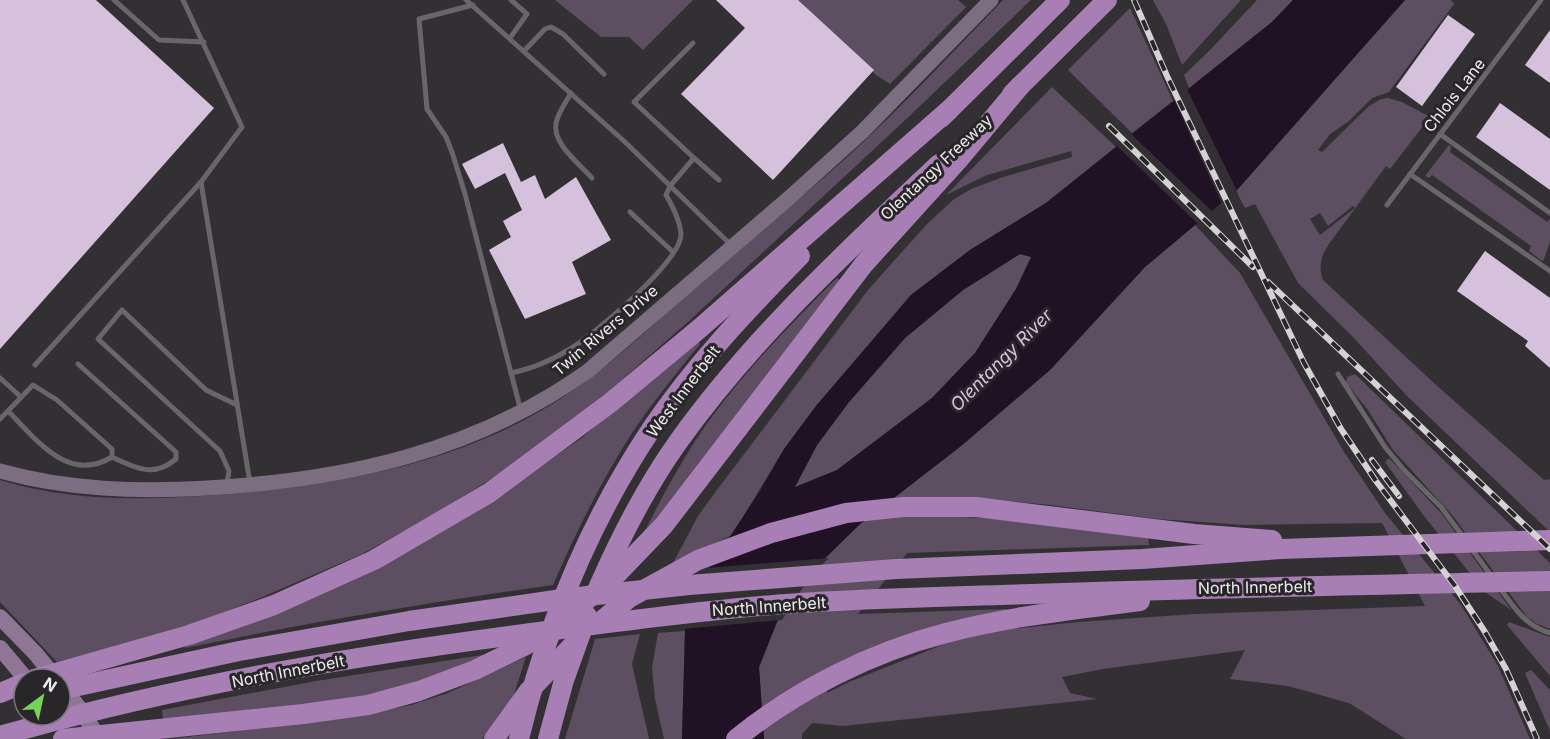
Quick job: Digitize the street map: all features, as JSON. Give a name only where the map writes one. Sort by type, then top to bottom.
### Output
[{"type":"highway","name":"Olentangy Freeway","points":[[950,110],[1060,0]]},
{"type":"highway","name":"Olentangy Freeway","points":[[765,333],[827,270],[1107,0]]},
{"type":"highway","points":[[63,739],[106,737],[368,705],[419,691],[464,674],[526,645],[582,604],[636,556],[670,517],[864,264],[959,159],[1020,86]]},
{"type":"highway","points":[[72,673],[274,605],[374,560],[489,493],[610,403],[950,110]]},
{"type":"highway","name":"West Innerbelt","points":[[519,739],[536,672],[573,573],[607,501],[653,427],[694,372],[743,314],[950,110]]},
{"type":"highway","name":"West Innerbelt","points":[[548,739],[580,632],[632,515],[677,443],[741,360],[765,333]]},
{"type":"highway","points":[[497,734],[528,692],[585,634],[629,598],[698,560],[771,533],[846,513],[903,507],[976,507],[1194,534],[1346,547]]},
{"type":"highway","name":"North Innerbelt","points":[[72,687],[239,651],[472,611],[689,585],[896,569],[1142,559],[1346,547],[1550,540]]},
{"type":"highway","name":"North Innerbelt","points":[[0,736],[206,686],[345,660],[457,642],[683,613],[776,604],[869,599],[1243,587],[1550,581]]},
{"type":"highway","points":[[736,739],[779,708],[831,678],[880,655],[946,633],[1014,618],[1243,587]]},
{"type":"main road","name":"Twin Rivers Drive","points":[[0,471],[68,486],[117,490],[152,491],[250,485],[343,473],[388,462],[462,439],[522,412],[588,371],[789,198],[862,132],[991,0]]},
{"type":"main road","points":[[0,617],[6,627],[50,667]]},
{"type":"main road","points":[[0,648],[16,667]]},
{"type":"main road","points":[[72,695],[83,713],[106,737]]},
{"type":"lane","points":[[114,0],[159,40],[204,42]]},
{"type":"lane","points":[[35,365],[201,182],[242,127],[183,0]]},
{"type":"lane","points":[[466,0],[571,93],[732,245]]},
{"type":"lane","points":[[510,38],[527,14],[511,0]]},
{"type":"lane","name":"Chlois Lane","points":[[1387,205],[1541,0]]},
{"type":"lane","points":[[473,5],[419,19],[427,109],[446,137],[452,152],[522,412]]},
{"type":"lane","points":[[524,51],[545,29],[551,27],[563,34],[604,74]]},
{"type":"lane","points":[[693,43],[634,102],[719,180]]},
{"type":"lane","points":[[571,93],[556,124],[556,136],[592,178]]},
{"type":"lane","points":[[1440,134],[1550,213]]},
{"type":"lane","points":[[511,373],[537,367],[573,348],[646,286],[673,252],[681,235],[675,211],[666,195],[670,186],[693,158]]},
{"type":"lane","points":[[1410,174],[1550,271]]},
{"type":"lane","points":[[201,182],[250,485]]},
{"type":"lane","points":[[630,212],[673,252]]},
{"type":"lane","points":[[1550,266],[1550,271]]},
{"type":"lane","points":[[227,487],[228,471],[220,451],[98,339],[122,310],[206,390],[237,405]]},
{"type":"lane","points":[[8,411],[46,449],[68,463],[82,466],[94,465],[112,457],[133,467],[151,470],[166,467],[176,459],[176,452],[78,364]]},
{"type":"lane","points":[[1338,374],[1385,447],[1404,470],[1441,507],[1520,615],[1539,630],[1550,633]]},
{"type":"lane","points":[[0,378],[21,398]]},
{"type":"lane","points":[[0,419],[33,385],[57,400],[112,449],[112,457]]},
{"type":"shaded area","points":[[555,0],[693,0],[643,50],[629,37],[601,37]]},
{"type":"shaded area","points":[[798,0],[958,0],[966,7],[890,84],[876,75]]},
{"type":"shaded area","points":[[1003,0],[1031,0],[689,321],[587,410],[511,466],[440,511],[362,554],[179,630],[57,662],[0,602],[0,480],[57,493],[114,498],[200,496],[296,487],[330,482],[429,459],[493,435],[546,408],[611,362],[692,289],[845,159]]},
{"type":"shaded area","points":[[1153,0],[1241,0],[1182,65],[1166,24]]},
{"type":"shaded area","points":[[1257,0],[1293,0],[1272,22],[1189,88],[1184,75]]},
{"type":"shaded area","points":[[1405,0],[1451,0],[1454,4],[1389,92],[1372,98],[1349,121],[1330,134],[1318,150],[1322,152],[1369,106],[1381,99],[1388,98],[1402,102],[1430,117],[1390,169],[1386,166],[1329,244],[1321,261],[1321,275],[1323,280],[1435,384],[1544,480],[1550,479],[1550,532],[1406,395],[1352,336],[1298,283],[1255,204],[1245,208],[1236,191]],"holes":[[[1353,206],[1355,208],[1320,235],[1310,219],[1320,213],[1328,226]]]},
{"type":"shaded area","points":[[1130,8],[1173,101],[1132,133],[1068,70]]},
{"type":"shaded area","points":[[1052,87],[1116,147],[1046,203],[970,250],[911,295],[816,406],[784,449],[732,535],[673,563],[698,516],[714,494],[868,290],[926,225],[953,200],[971,189],[1072,157],[1071,151],[987,175],[946,195]]},
{"type":"shaded area","points":[[1449,145],[1450,152],[1547,222],[1550,219],[1550,241],[1542,261],[1529,251],[1531,246],[1432,175],[1429,178],[1425,176]]},
{"type":"shaded area","points":[[1195,225],[1240,273],[1344,452],[1385,513],[1461,605],[1498,666],[1530,739],[1406,739],[1349,703],[1288,686],[1230,679],[1245,650],[1103,669],[1062,677],[1070,693],[1097,699],[843,726],[812,723],[802,734],[802,739],[764,739],[759,667],[777,622],[806,576],[859,525],[961,446],[1050,370],[1145,267]],"holes":[[[964,497],[1158,519],[1244,525],[1382,523],[1425,606],[1195,614],[1002,630],[952,641],[827,693],[827,671],[1007,613],[1006,609],[858,614],[907,553],[1149,545],[1148,537],[997,519],[947,516]]]},
{"type":"shaded area","points":[[1020,254],[1032,257],[1016,289],[975,353],[932,398],[837,470],[794,488],[817,445],[849,402],[905,338],[963,290]]},
{"type":"shaded area","points":[[837,278],[841,281],[640,541],[674,476],[714,414],[757,361]]},
{"type":"shaded area","points":[[696,340],[700,344],[644,416],[612,465],[553,585],[461,598],[185,648],[184,644],[507,490],[583,437]]},
{"type":"shaded area","points":[[1355,374],[1550,563],[1550,629],[1527,617],[1453,516],[1393,450],[1368,410],[1346,383],[1347,377]]},
{"type":"shaded area","points":[[1389,458],[1442,514],[1511,610],[1485,592],[1424,516],[1385,462]]},
{"type":"shaded area","points":[[1509,622],[1550,637],[1550,676],[1507,625]]},
{"type":"shaded area","points":[[685,631],[682,739],[664,739],[655,699],[652,668],[658,633]]},
{"type":"shaded area","points":[[640,634],[632,664],[649,739],[565,739],[595,639]]},
{"type":"shaded area","points":[[495,653],[386,693],[267,710],[163,719],[162,710],[316,681]]},
{"type":"shaded area","points":[[526,657],[514,694],[482,739],[171,739],[349,717],[411,705],[448,693]]},
{"type":"shaded area","points":[[1531,670],[1550,690],[1550,731],[1525,673]]},
{"type":"water","name":"Olentangy River","points":[[1293,0],[1405,0],[1238,189],[1145,267],[1050,370],[961,446],[859,525],[806,577],[777,622],[759,667],[764,739],[682,739],[685,631],[698,585],[760,491],[784,449],[816,406],[911,295],[970,250],[1046,203],[1272,22]],"holes":[[[1020,254],[1031,257],[1016,289],[975,353],[932,398],[837,470],[795,487],[817,445],[849,402],[905,338],[963,290]]]},
{"type":"pier","points":[[1186,87],[1238,193],[1223,206],[1173,97]]},
{"type":"pier","points":[[1129,132],[1214,213],[1199,225],[1115,144]]},
{"type":"pier","points":[[829,558],[809,578],[782,620],[682,629],[696,583],[706,568]]},
{"type":"building","points":[[0,0],[96,0],[214,108],[0,349]]},
{"type":"building","points":[[716,0],[798,0],[874,70],[773,180],[681,94],[745,28]]},
{"type":"building","points":[[1448,15],[1475,34],[1422,106],[1396,87]]},
{"type":"building","points":[[1550,30],[1550,83],[1525,65]]},
{"type":"building","points":[[1500,103],[1550,139],[1550,190],[1476,137]]},
{"type":"building","points":[[503,143],[521,182],[535,175],[545,199],[576,177],[611,240],[572,262],[586,294],[525,319],[489,250],[511,237],[503,221],[522,210],[505,173],[475,189],[462,164]]},
{"type":"building","points":[[1485,251],[1550,298],[1550,368],[1525,346],[1528,341],[1457,291]]},
{"type":"railway","points":[[1134,0],[1167,76],[1304,363],[1341,429],[1376,481],[1455,586],[1485,632],[1506,669],[1537,739]]},
{"type":"railway","points":[[1109,126],[1253,267]]},
{"type":"railway","points":[[1268,282],[1550,549]]},
{"type":"railway","points":[[1372,460],[1399,496]]}]
